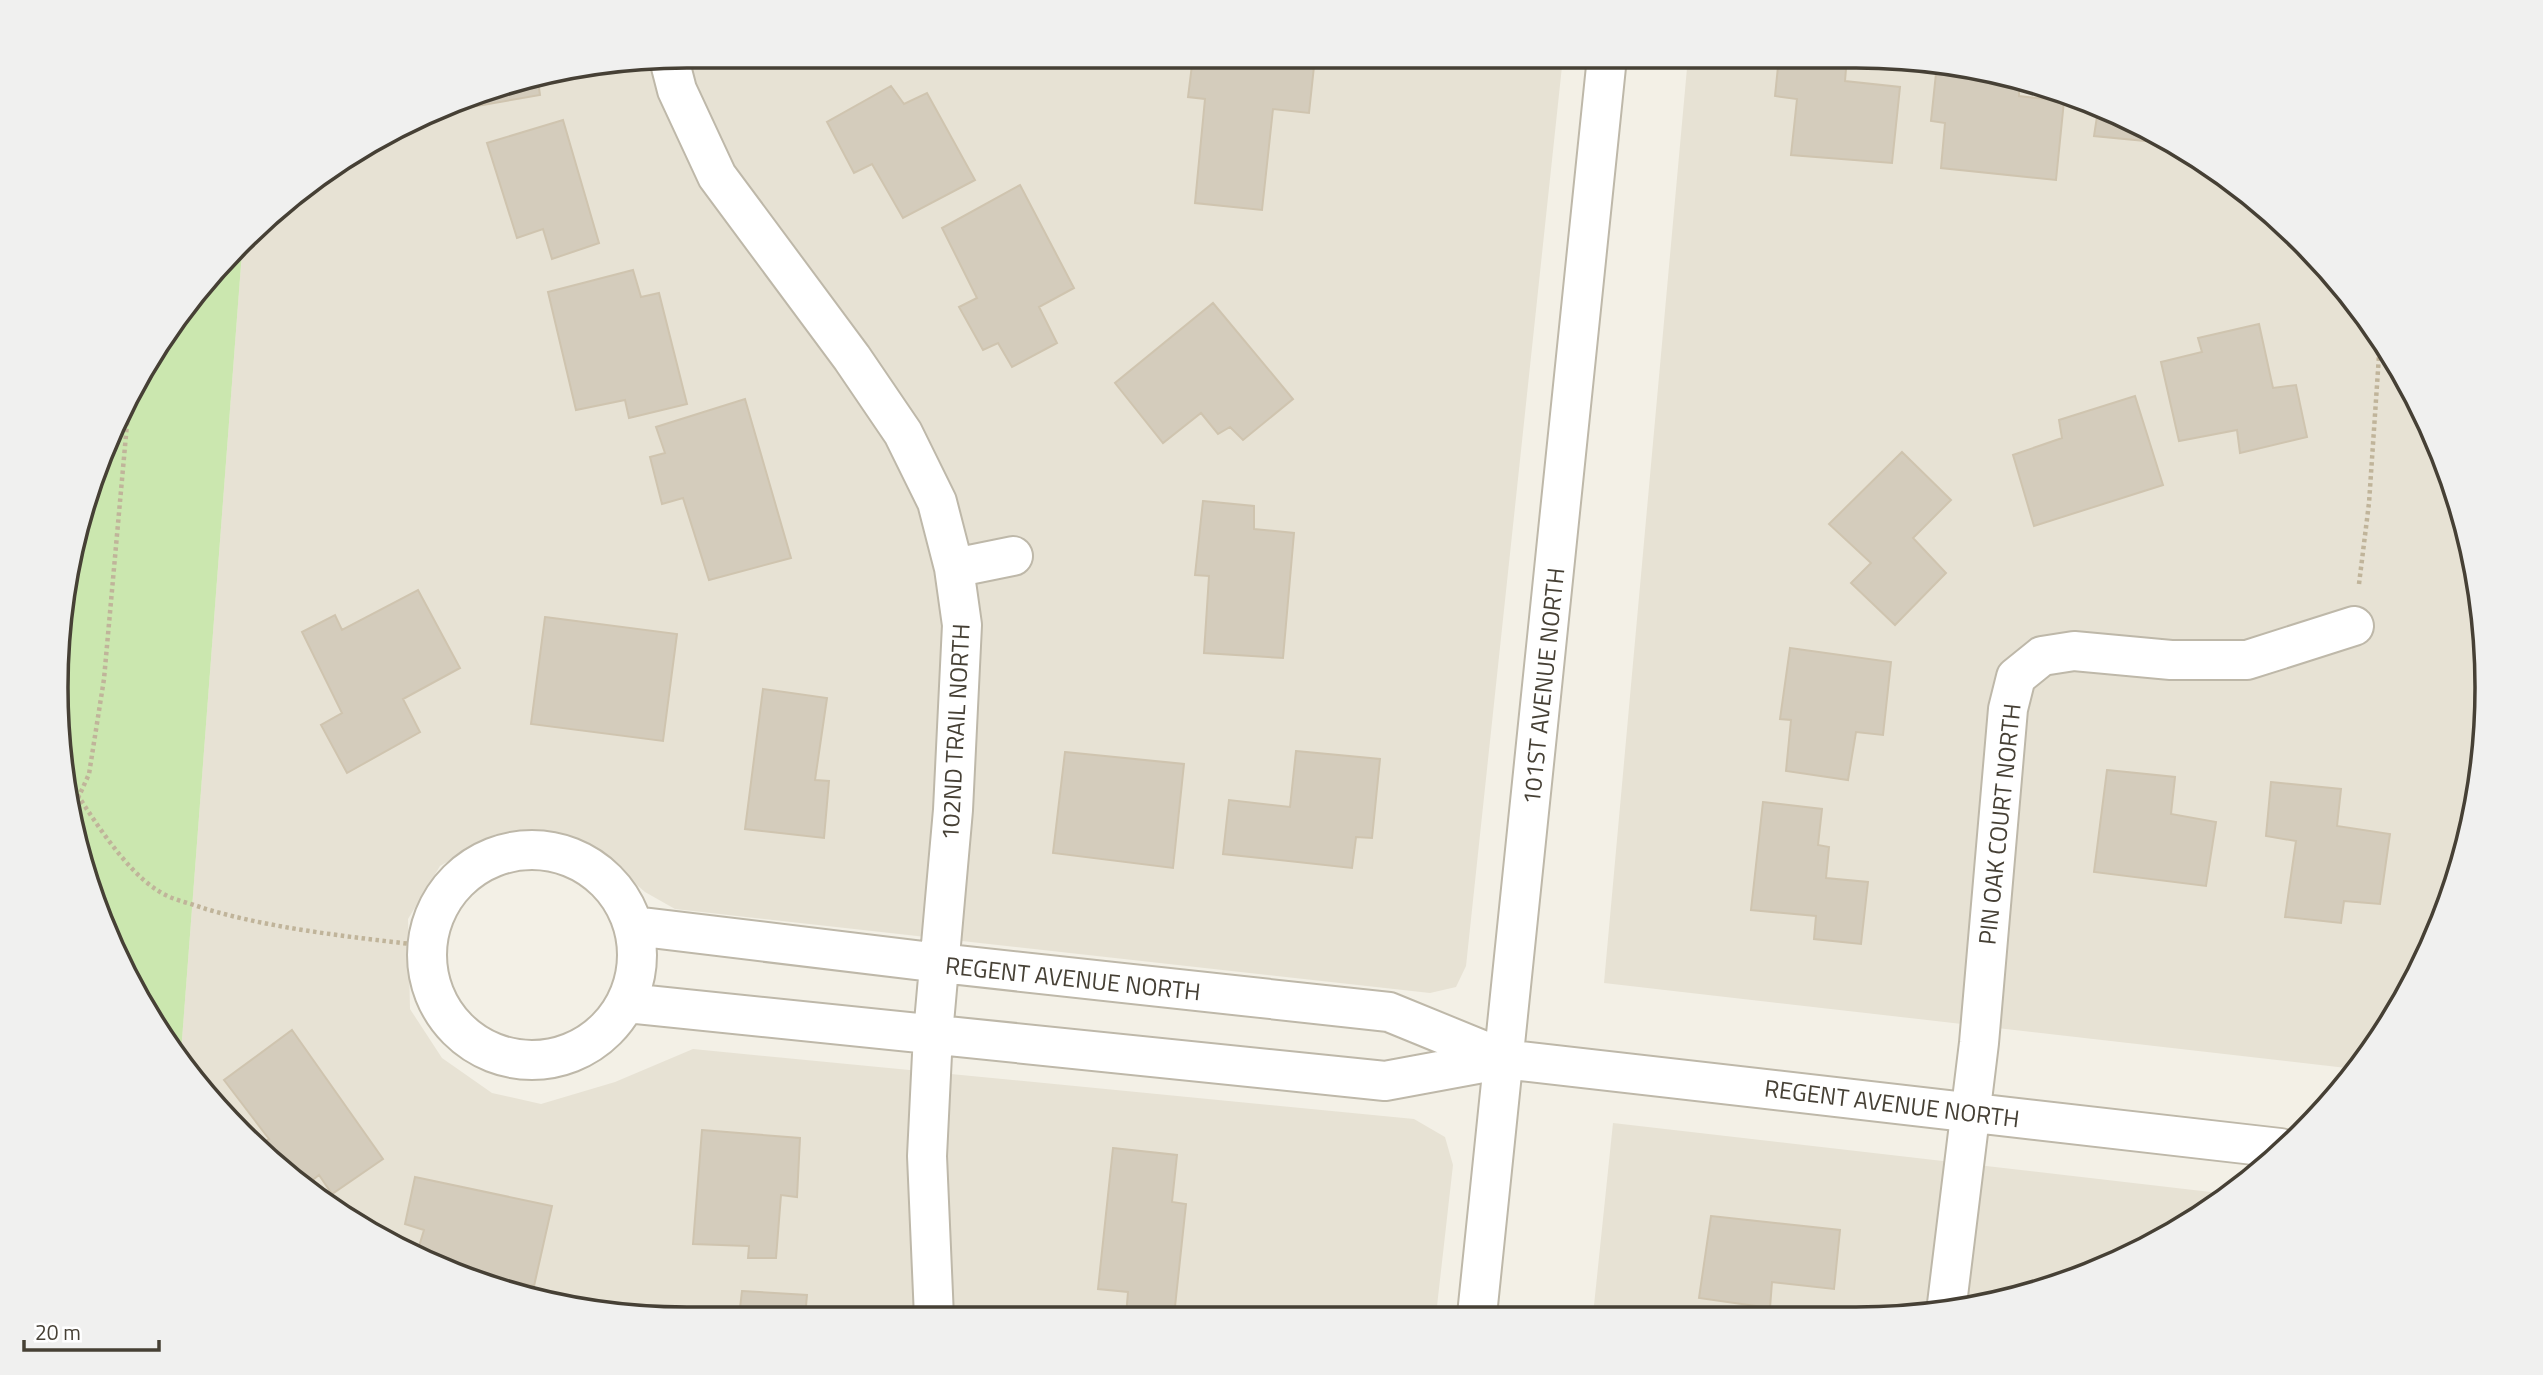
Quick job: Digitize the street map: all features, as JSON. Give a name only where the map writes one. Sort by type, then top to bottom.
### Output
[{"type":"street","name":"101ST AVENUE NORTH","points":[[1478,1307],[1606,68]]},
{"type":"street","name":"102ND TRAIL NORTH","points":[[672,69],[677,90],[717,176],[852,358],[903,433],[937,502],[954,568],[962,625],[953,810],[933,1034],[927,1156],[934,1307]]},
{"type":"street","points":[[954,568],[1013,555]]},
{"type":"street","name":"PIN OAK COURT NORTH","points":[[1947,1299],[1979,1043],[2008,709],[2016,677],[2042,656],[2074,651],[2171,660],[2246,660],[2354,626]]},
{"type":"street","points":[[543,848],[583,861],[615,888],[634,926],[637,965],[626,1003],[601,1036],[564,1057],[523,1061],[483,1050],[450,1023],[430,987],[427,946],[437,905],[464,872],[501,852],[543,848]]},
{"type":"street","name":"REGENT AVENUE NORTH","points":[[634,926],[1389,1013],[1504,1059],[2270,1147]]},
{"type":"street","name":"REGENT AVENUE NORTH","points":[[626,1003],[1385,1081],[1504,1059]]},
{"type":"path","points":[[2354,626],[2369,503],[2379,357]]},
{"type":"path","points":[[127,425],[104,678],[89,774],[79,798],[114,847],[154,888],[168,897],[259,922],[312,932],[427,946]]},
{"type":"shaded area","points":[[1562,68],[1466,966],[1456,987],[1430,993],[675,909],[645,892],[608,860],[543,836],[496,834],[440,866],[408,919],[410,1009],[442,1058],[492,1093],[541,1104],[615,1082],[693,1049],[1414,1119],[1445,1137],[1453,1165],[1437,1307],[688,1307],[567,1295],[527,1286],[451,1260],[378,1224],[343,1202],[279,1153],[250,1125],[222,1096],[182,1044],[241,259],[279,222],[343,173],[414,132],[488,101],[567,80],[647,70]]},
{"type":"shaded area","points":[[1687,68],[1896,70],[1976,80],[2016,89],[2092,115],[2165,151],[2200,173],[2264,222],[2321,279],[2347,311],[2392,378],[2411,414],[2428,451],[2454,527],[2463,567],[2473,647],[2473,728],[2463,808],[2454,848],[2428,924],[2411,961],[2392,997],[2344,1068],[1604,983]]},
{"type":"shaded area","points":[[1613,1123],[2213,1192],[2165,1224],[2092,1260],[2016,1286],[1976,1295],[1856,1307],[1594,1307]]},
{"type":"green space","points":[[241,259],[182,1044],[151,997],[132,961],[115,924],[89,848],[80,808],[70,728],[70,647],[80,567],[89,527],[115,451],[151,378],[173,343],[222,279]]},
{"type":"building","points":[[1192,68],[1314,68],[1309,113],[1273,109],[1262,210],[1195,203],[1205,99],[1188,97]]},
{"type":"building","points":[[1778,68],[1846,68],[1845,81],[1900,87],[1892,163],[1791,155],[1797,99],[1775,96]]},
{"type":"building","points":[[1936,74],[2016,89],[2019,90],[2019,96],[2050,99],[2064,104],[2056,180],[1941,168],[1945,123],[1931,121]]},
{"type":"building","points":[[539,86],[540,95],[473,107]]},
{"type":"building","points":[[891,86],[904,104],[927,93],[975,180],[903,218],[872,164],[854,173],[827,122]]},
{"type":"building","points":[[2097,117],[2146,141],[2094,136]]},
{"type":"building","points":[[563,120],[599,243],[552,259],[543,229],[517,238],[487,143]]},
{"type":"building","points":[[1020,185],[1074,288],[1039,307],[1057,343],[1012,367],[998,343],[983,350],[959,307],[977,298],[942,228]]},
{"type":"building","points":[[633,270],[641,297],[659,293],[687,404],[629,418],[625,400],[576,410],[548,292]]},
{"type":"building","points":[[1213,303],[1293,399],[1243,440],[1230,427],[1218,434],[1201,413],[1163,443],[1115,383]]},
{"type":"building","points":[[2259,324],[2273,388],[2296,385],[2307,437],[2240,453],[2237,430],[2179,441],[2161,362],[2202,352],[2198,338]]},
{"type":"building","points":[[2135,396],[2163,485],[2034,526],[2013,455],[2062,438],[2059,420]]},
{"type":"building","points":[[745,399],[791,558],[709,580],[683,498],[662,504],[650,457],[665,453],[656,427]]},
{"type":"building","points":[[1902,452],[1951,500],[1913,538],[1946,573],[1895,625],[1851,583],[1871,563],[1829,524]]},
{"type":"building","points":[[1203,501],[1254,506],[1254,529],[1294,533],[1283,658],[1204,653],[1209,576],[1195,575]]},
{"type":"building","points":[[418,590],[460,668],[403,699],[420,732],[347,773],[321,725],[342,713],[302,632],[335,615],[342,630]]},
{"type":"building","points":[[545,617],[677,634],[663,741],[531,724]]},
{"type":"building","points":[[1790,648],[1891,662],[1883,735],[1856,732],[1848,780],[1786,771],[1791,720],[1780,719]]},
{"type":"building","points":[[763,689],[827,698],[815,780],[829,781],[824,838],[745,829]]},
{"type":"building","points":[[1296,751],[1380,759],[1372,838],[1356,837],[1352,868],[1223,854],[1229,800],[1290,807]]},
{"type":"building","points":[[1065,752],[1184,764],[1173,868],[1053,853]]},
{"type":"building","points":[[2107,770],[2175,777],[2171,814],[2216,822],[2206,886],[2094,872]]},
{"type":"building","points":[[2271,782],[2341,789],[2337,826],[2390,834],[2380,904],[2344,901],[2341,923],[2285,917],[2296,841],[2266,836]]},
{"type":"building","points":[[1763,802],[1822,809],[1818,845],[1829,847],[1826,878],[1868,882],[1861,944],[1814,939],[1816,916],[1751,910]]},
{"type":"building","points":[[292,1030],[383,1159],[332,1194],[319,1175],[313,1180],[266,1141],[269,1139],[224,1080]]},
{"type":"building","points":[[702,1130],[800,1138],[797,1197],[781,1195],[776,1258],[748,1258],[749,1246],[693,1244]]},
{"type":"building","points":[[1113,1148],[1177,1155],[1172,1202],[1186,1204],[1175,1307],[1127,1307],[1128,1292],[1098,1289]]},
{"type":"building","points":[[415,1177],[552,1206],[534,1286],[488,1274],[419,1245],[424,1230],[405,1224]]},
{"type":"building","points":[[1711,1216],[1840,1230],[1834,1289],[1772,1282],[1770,1307],[1699,1298]]},
{"type":"building","points":[[742,1291],[807,1295],[806,1307],[740,1307]]}]
